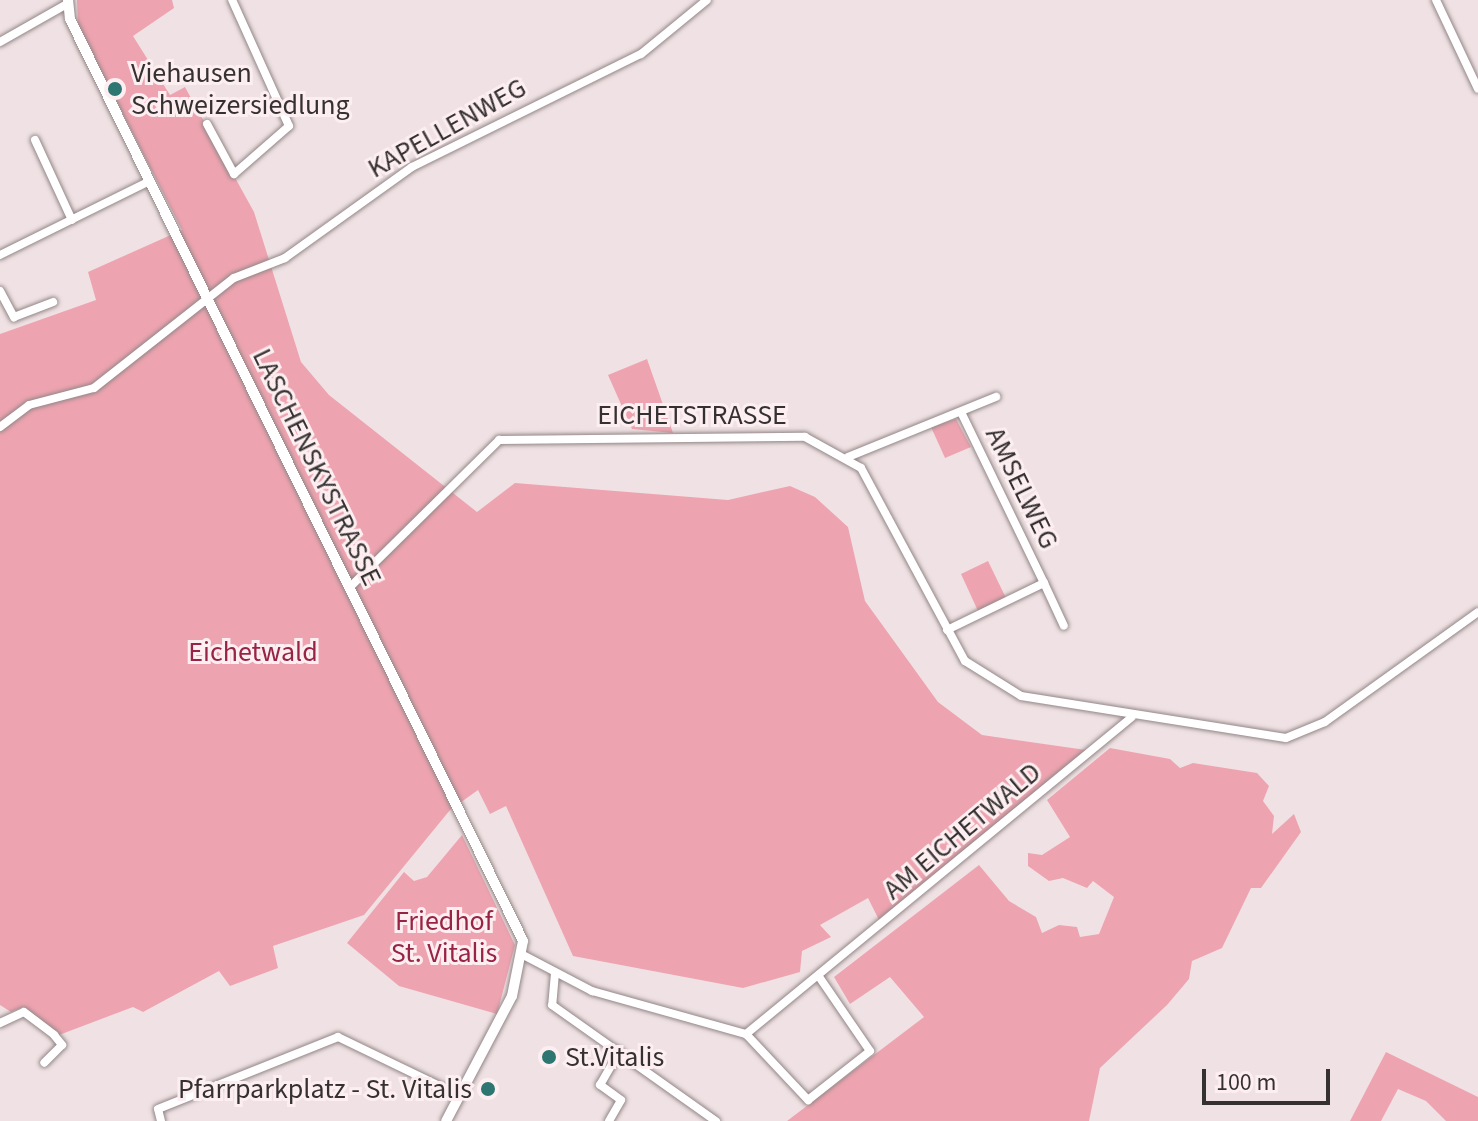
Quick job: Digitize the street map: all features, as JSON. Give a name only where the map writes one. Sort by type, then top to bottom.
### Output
[{"type":"street","points":[[207,124],[234,174],[289,126],[232,0]]},
{"type":"street","name":"KAPELLENWEG","points":[[0,427],[29,405],[94,388],[208,296],[285,258],[412,167],[641,54],[707,0]]},
{"type":"street","points":[[1436,0],[1478,89]]},
{"type":"street","points":[[0,42],[67,2]]},
{"type":"street","name":"LASCHENSKYSTRASSE","points":[[67,2],[150,181],[525,956]]},
{"type":"street","points":[[35,140],[72,220]]},
{"type":"street","points":[[0,255],[150,181]]},
{"type":"street","points":[[0,291],[14,317],[53,302]]},
{"type":"street","name":"AMSELWEG","points":[[848,457],[996,397]]},
{"type":"street","name":"AMSELWEG","points":[[961,412],[1064,626]]},
{"type":"street","name":"EICHETSTRASSE","points":[[349,588],[499,440],[805,437],[848,457],[875,487],[947,630],[988,681],[1021,696],[1246,737],[1278,739],[1312,729],[1478,612]]},
{"type":"street","name":"AMSELWEG","points":[[947,630],[1044,583]]},
{"type":"street","name":"AM EICHETWALD","points":[[746,1034],[820,978],[1132,717]]},
{"type":"street","points":[[446,1121],[507,1010],[525,956],[592,991],[746,1034],[808,1100],[870,1051],[820,978]]},
{"type":"street","points":[[555,973],[550,1004],[716,1121]]},
{"type":"street","points":[[0,1023],[24,1012],[54,1035],[62,1045],[44,1063]]},
{"type":"street","points":[[161,1121],[158,1109],[338,1037],[356,1039],[460,1096]]},
{"type":"street","points":[[609,1121],[621,1100],[600,1085],[620,1051]]},
{"type":"green space","name":"Eichetwald","points":[[77,0],[172,0],[174,8],[133,36],[170,95],[185,87],[254,212],[301,362],[329,395],[477,512],[515,483],[728,500],[790,486],[815,497],[848,527],[865,601],[938,702],[982,735],[1086,750],[880,922],[868,898],[820,925],[831,937],[802,951],[800,972],[743,988],[573,956],[506,806],[490,814],[478,790],[450,810],[364,915],[273,946],[278,968],[230,986],[219,971],[143,1012],[133,1007],[59,1035],[23,1007],[11,1012],[0,1005],[0,334],[96,300],[88,272],[182,230],[78,26]]},
{"type":"green space","points":[[647,359],[673,433],[632,429],[608,375]]},
{"type":"green space","points":[[956,419],[971,447],[945,458],[931,427]]},
{"type":"green space","points":[[988,561],[1006,598],[978,611],[961,574]]},
{"type":"green space","points":[[1110,748],[1170,759],[1180,768],[1193,763],[1257,773],[1269,786],[1263,801],[1274,816],[1272,834],[1294,814],[1301,832],[1261,888],[1251,888],[1222,948],[1192,961],[1189,979],[1167,1005],[1100,1068],[1089,1121],[787,1121],[924,1017],[890,977],[850,1004],[834,977],[979,865],[1009,901],[1036,917],[1042,933],[1059,925],[1077,927],[1080,937],[1099,934],[1114,897],[1093,881],[1087,888],[1063,878],[1049,881],[1028,866],[1028,853],[1042,855],[1070,837],[1047,800]]},
{"type":"green space","name":"Friedhof St. Vitalis","points":[[462,835],[515,945],[497,1014],[399,986],[347,943],[404,872],[414,881],[427,877]]},
{"type":"green space","points":[[1386,1052],[1478,1097],[1478,1121],[1446,1121],[1426,1101],[1398,1089],[1381,1121],[1350,1121]]},
{"type":"place","name":"Viehausen Schweizersiedlung","points":[[115,89]]},
{"type":"place","name":"St.Vitalis","points":[[549,1057]]},
{"type":"place","name":"Pfarrparkplatz - St. Vitalis","points":[[488,1089]]}]
